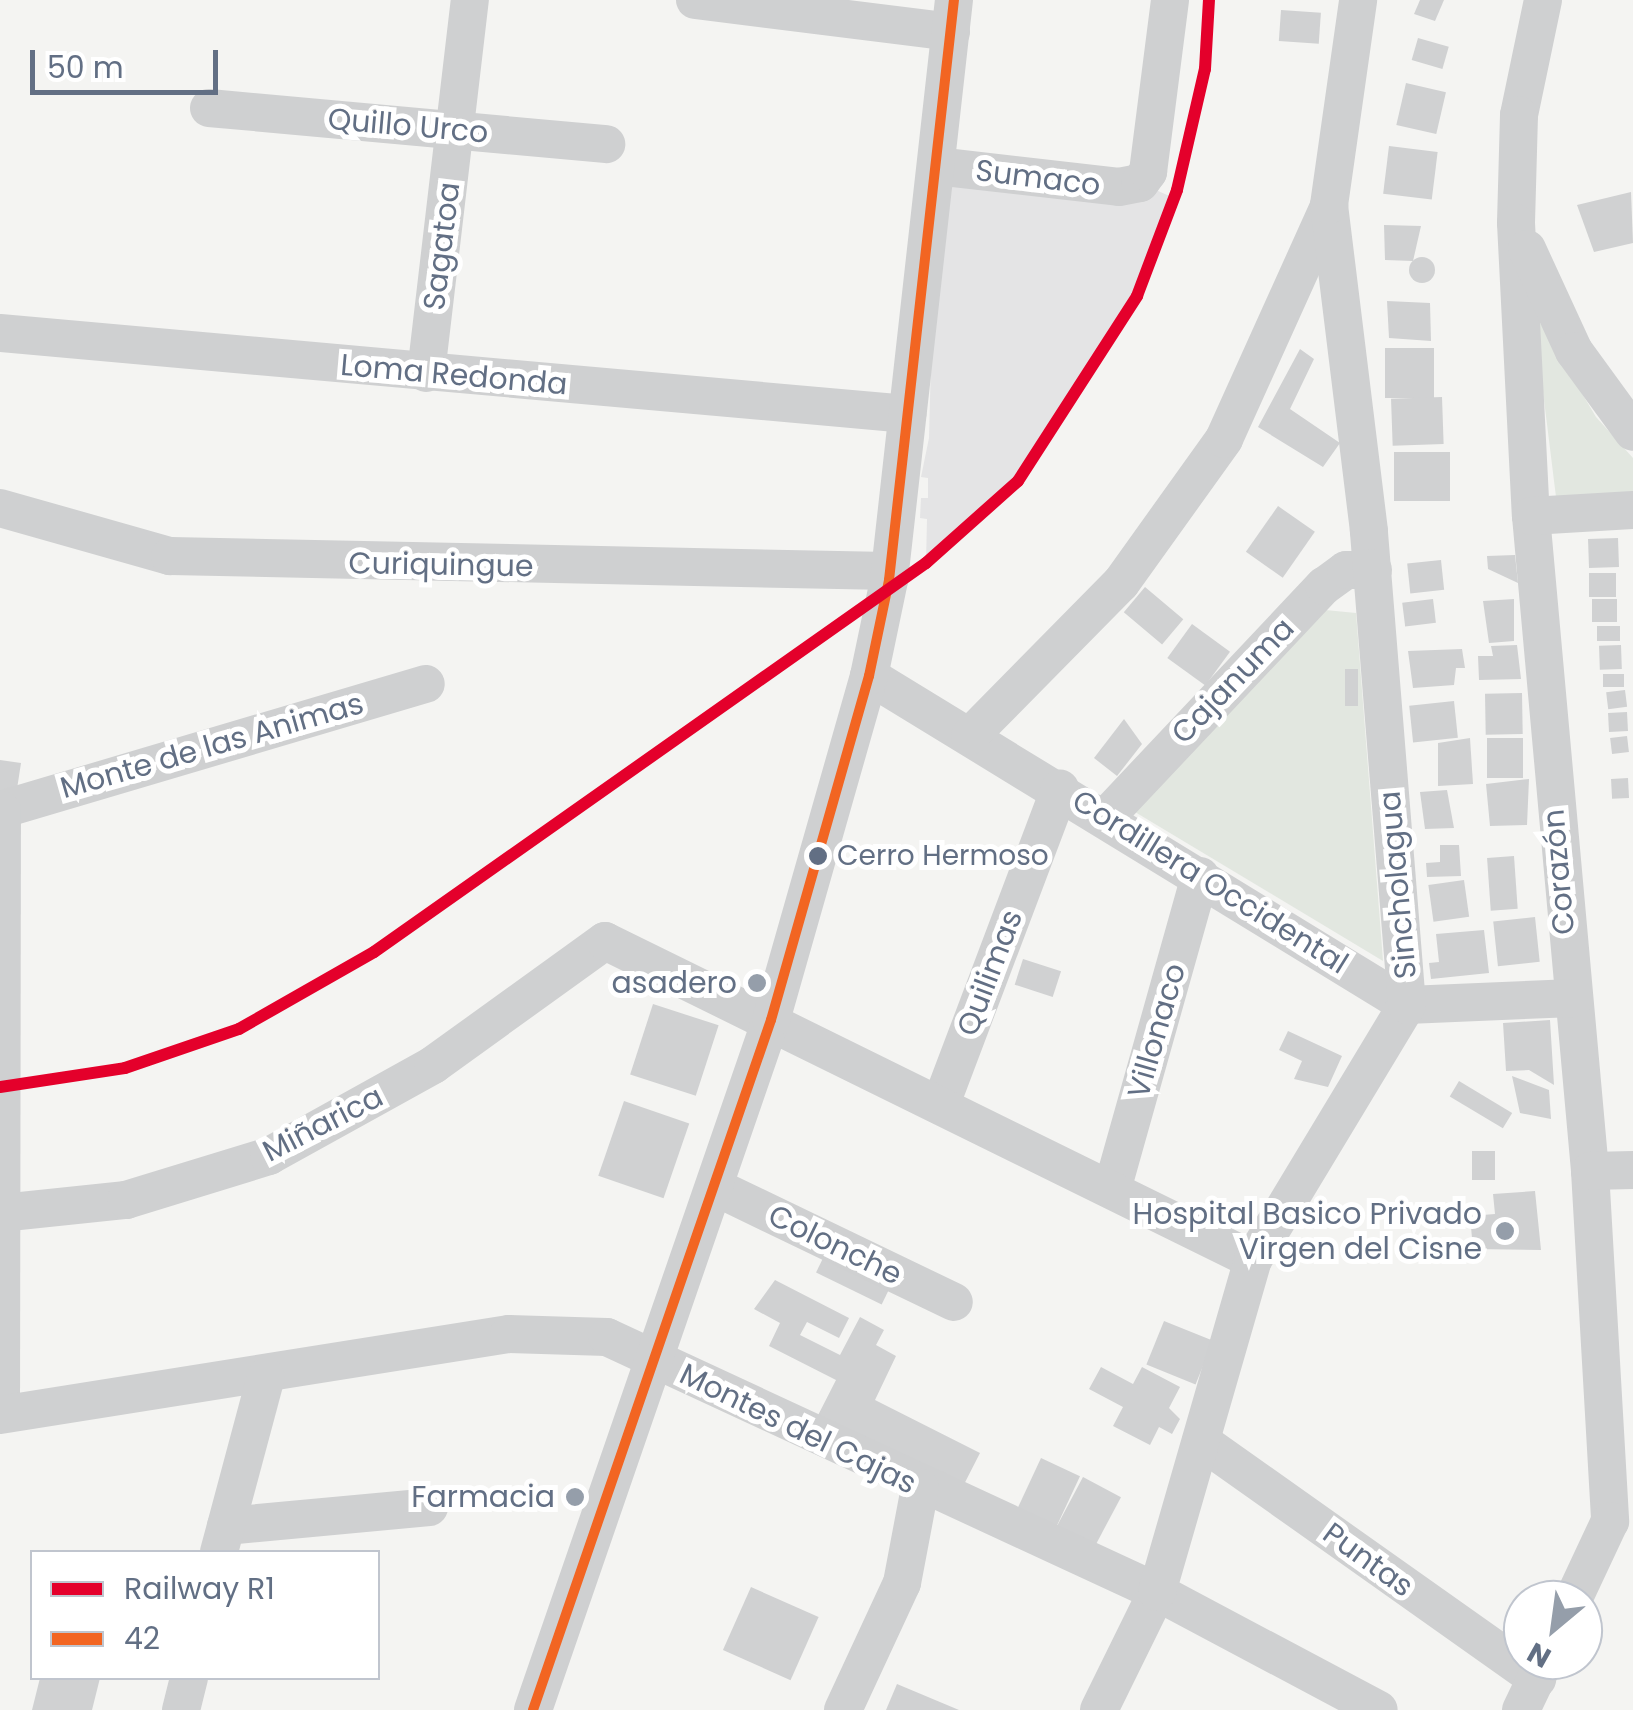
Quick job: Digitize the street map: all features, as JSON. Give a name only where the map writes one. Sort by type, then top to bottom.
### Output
[{"type":"street","name":"Sagatoa","points":[[426,373],[458,131],[470,0]]},
{"type":"street","points":[[533,1710],[658,1362],[771,1020],[870,676],[887,586],[952,16],[695,0]]},
{"type":"street","name":"Sumaco","points":[[936,166],[1119,188],[1140,183],[1148,172],[1170,0]]},
{"type":"street","name":"Corazón","points":[[1543,0],[1519,115],[1516,223],[1531,516],[1622,1527],[1587,1580]]},
{"type":"street","name":"Sincholagua","points":[[1099,1710],[1157,1592],[1253,1260],[1407,1004],[1373,570],[1329,204],[1362,5]]},
{"type":"street","name":"Quillo Urco","points":[[209,108],[606,144]]},
{"type":"street","points":[[970,736],[1121,584],[1224,438],[1329,204]]},
{"type":"street","name":"Corazón","points":[[1516,223],[1555,317],[1633,432]]},
{"type":"street","name":"Loma Redonda","points":[[0,333],[907,414]]},
{"type":"street","name":"Curiquingue","points":[[0,508],[170,556],[887,586]]},
{"type":"street","points":[[1531,516],[1633,510]]},
{"type":"street","name":"Cajanuma","points":[[1106,817],[1324,586],[1346,570],[1373,570]]},
{"type":"street","name":"Cordillera Occidental","points":[[870,676],[1060,788],[1407,1004]]},
{"type":"street","name":"Monte de las Animas","points":[[1,810],[426,684]]},
{"type":"street","name":"Quilimas","points":[[942,1100],[1060,788]]},
{"type":"street","points":[[1,810],[1,1415]]},
{"type":"street","name":"Villonaco","points":[[1114,1186],[1200,876]]},
{"type":"street","name":"Miñarica","points":[[2,1213],[126,1200],[270,1156],[433,1065],[605,940],[771,1020]]},
{"type":"street","points":[[1407,1004],[1574,998]]},
{"type":"street","points":[[771,1020],[942,1100],[1253,1260]]},
{"type":"street","points":[[1590,1172],[1633,1170]]},
{"type":"street","name":"Colonche","points":[[715,1187],[954,1302]]},
{"type":"street","name":"Montes del Cajas","points":[[1,1415],[266,1377],[508,1334],[607,1338],[920,1488],[1157,1592],[1379,1710]]},
{"type":"street","points":[[266,1377],[223,1539],[429,1507]]},
{"type":"street","name":"Puntas","points":[[1200,1441],[1534,1683]]},
{"type":"street","points":[[842,1710],[902,1584],[920,1488]]},
{"type":"street","points":[[181,1710],[188,1680]]},
{"type":"shaded area","points":[[936,166],[1140,183],[1174,198],[1137,296],[1082,389],[1018,481],[926,563],[927,519],[920,518],[921,498],[928,498],[928,478],[921,477],[929,438]]},
{"type":"shaded area","points":[[1533,311],[1596,417],[1633,458],[1633,492],[1556,497]]},
{"type":"shaded area","points":[[1315,609],[1356,613],[1383,961],[1130,809]]},
{"type":"building","points":[[1420,0],[1444,0],[1435,21],[1414,14]]},
{"type":"building","points":[[1281,10],[1321,13],[1319,44],[1279,41]]},
{"type":"building","points":[[1418,38],[1449,47],[1442,69],[1412,60]]},
{"type":"building","points":[[1406,83],[1446,92],[1436,134],[1396,125]]},
{"type":"building","points":[[1389,146],[1438,152],[1432,200],[1383,194]]},
{"type":"building","points":[[1631,192],[1633,243],[1594,252],[1577,205]]},
{"type":"building","points":[[1384,225],[1421,226],[1413,261],[1385,260]]},
{"type":"building","points":[[1422,257],[1431,261],[1435,270],[1431,279],[1422,283],[1413,279],[1409,270],[1413,261]]},
{"type":"building","points":[[1387,301],[1430,303],[1431,341],[1389,338]]},
{"type":"building","points":[[1385,348],[1434,348],[1434,398],[1385,398]]},
{"type":"building","points":[[1300,349],[1314,359],[1290,409],[1340,443],[1323,467],[1258,427]]},
{"type":"building","points":[[1442,397],[1444,444],[1393,446],[1391,399]]},
{"type":"building","points":[[1394,452],[1450,452],[1450,501],[1394,501]]},
{"type":"building","points":[[1278,506],[1315,532],[1283,578],[1246,552]]},
{"type":"building","points":[[1618,538],[1619,567],[1589,568],[1588,539]]},
{"type":"building","points":[[1515,555],[1518,583],[1488,569],[1487,556]]},
{"type":"building","points":[[1441,560],[1444,590],[1410,593],[1407,564]]},
{"type":"building","points":[[1589,573],[1616,573],[1616,597],[1589,597]]},
{"type":"building","points":[[1145,587],[1183,619],[1162,644],[1124,612]]},
{"type":"building","points":[[1433,599],[1436,623],[1405,627],[1402,603]]},
{"type":"building","points":[[1514,599],[1514,641],[1489,643],[1483,601]]},
{"type":"building","points":[[1592,599],[1617,599],[1617,622],[1592,622]]},
{"type":"building","points":[[1192,624],[1230,652],[1205,686],[1167,658]]},
{"type":"building","points":[[1597,626],[1620,626],[1620,641],[1597,641]]},
{"type":"building","points":[[1517,645],[1521,679],[1479,680],[1478,656],[1493,656],[1491,646]]},
{"type":"building","points":[[1621,645],[1622,669],[1600,670],[1599,646]]},
{"type":"building","points":[[1462,649],[1465,668],[1456,668],[1454,685],[1413,688],[1408,651]]},
{"type":"building","points":[[1345,669],[1358,669],[1358,706],[1345,706]]},
{"type":"building","points":[[1603,674],[1624,674],[1624,687],[1603,687]]},
{"type":"building","points":[[1625,690],[1627,707],[1608,709],[1606,692]]},
{"type":"building","points":[[1522,693],[1523,734],[1486,735],[1485,694]]},
{"type":"building","points":[[1454,701],[1458,738],[1413,743],[1409,706]]},
{"type":"building","points":[[1627,712],[1628,731],[1609,732],[1608,713]]},
{"type":"building","points":[[1124,719],[1142,744],[1117,776],[1094,758]]},
{"type":"building","points":[[1627,736],[1629,752],[1612,754],[1610,738]]},
{"type":"building","points":[[1470,738],[1473,784],[1438,786],[1438,743]]},
{"type":"building","points":[[1487,738],[1523,738],[1523,778],[1487,778]]},
{"type":"building","points":[[0,760],[21,763],[15,802],[0,800]]},
{"type":"building","points":[[1628,778],[1629,798],[1612,799],[1611,779]]},
{"type":"building","points":[[1529,779],[1527,825],[1490,826],[1486,784]]},
{"type":"building","points":[[1447,790],[1454,828],[1425,829],[1420,792]]},
{"type":"building","points":[[1440,845],[1459,845],[1461,876],[1427,877],[1426,863],[1440,862]]},
{"type":"building","points":[[1514,856],[1518,909],[1491,911],[1487,858]]},
{"type":"building","points":[[1464,880],[1469,917],[1433,922],[1428,885]]},
{"type":"building","points":[[1535,917],[1540,962],[1498,966],[1493,921]]},
{"type":"building","points":[[1484,930],[1489,973],[1431,979],[1429,963],[1439,962],[1436,934]]},
{"type":"building","points":[[1023,959],[1061,971],[1053,997],[1015,985]]},
{"type":"building","points":[[653,1004],[719,1025],[696,1096],[630,1074]]},
{"type":"building","points":[[1550,1020],[1554,1085],[1529,1070],[1506,1071],[1503,1023]]},
{"type":"building","points":[[1288,1031],[1342,1056],[1328,1087],[1294,1079],[1302,1061],[1279,1050]]},
{"type":"building","points":[[1512,1076],[1549,1090],[1551,1119],[1520,1113]]},
{"type":"building","points":[[1459,1081],[1512,1113],[1503,1128],[1450,1096]]},
{"type":"building","points":[[624,1101],[689,1123],[664,1198],[598,1176]]},
{"type":"building","points":[[1472,1151],[1495,1151],[1495,1180],[1472,1180]]},
{"type":"building","name":"Hospital Basico Privado Virgen del Cisne","points":[[1535,1191],[1541,1250],[1473,1249],[1470,1216],[1495,1214],[1493,1194]]},
{"type":"building","points":[[827,1250],[893,1282],[882,1304],[816,1272]]},
{"type":"building","points":[[775,1280],[849,1318],[839,1338],[807,1322],[800,1335],[840,1355],[860,1317],[884,1330],[876,1345],[896,1356],[875,1400],[980,1453],[955,1502],[811,1429],[836,1380],[769,1346],[780,1323],[754,1309]]},
{"type":"building","points":[[1164,1321],[1213,1341],[1196,1384],[1146,1365]]},
{"type":"building","points":[[1101,1367],[1133,1384],[1142,1367],[1180,1387],[1169,1408],[1180,1419],[1172,1434],[1159,1427],[1150,1445],[1113,1426],[1123,1407],[1089,1389]]},
{"type":"building","points":[[1041,1458],[1080,1476],[1056,1528],[1017,1510]]},
{"type":"building","points":[[1083,1477],[1121,1497],[1094,1548],[1056,1528]]},
{"type":"building","points":[[751,1587],[819,1617],[791,1680],[723,1650]]},
{"type":"building","points":[[40,1680],[100,1680],[92,1710],[32,1710]]},
{"type":"building","points":[[897,1684],[959,1710],[886,1710]]},
{"type":"rail line","name":"R1","points":[[0,1087],[125,1068],[239,1029],[374,952],[926,563],[1018,481],[1137,296],[1177,190],[1205,69],[1209,0]]},
{"type":"transit line","name":"42","points":[[533,1710],[771,1020],[869,676],[889,580],[954,0]]},
{"type":"place","name":"Cerro Hermoso","points":[[818,856]]},
{"type":"place","name":"asadero","points":[[757,983]]},
{"type":"place","name":"Hospital Basico Privado Virgen del Cisne","points":[[1505,1231]]},
{"type":"place","name":"Farmacia","points":[[575,1497]]}]
